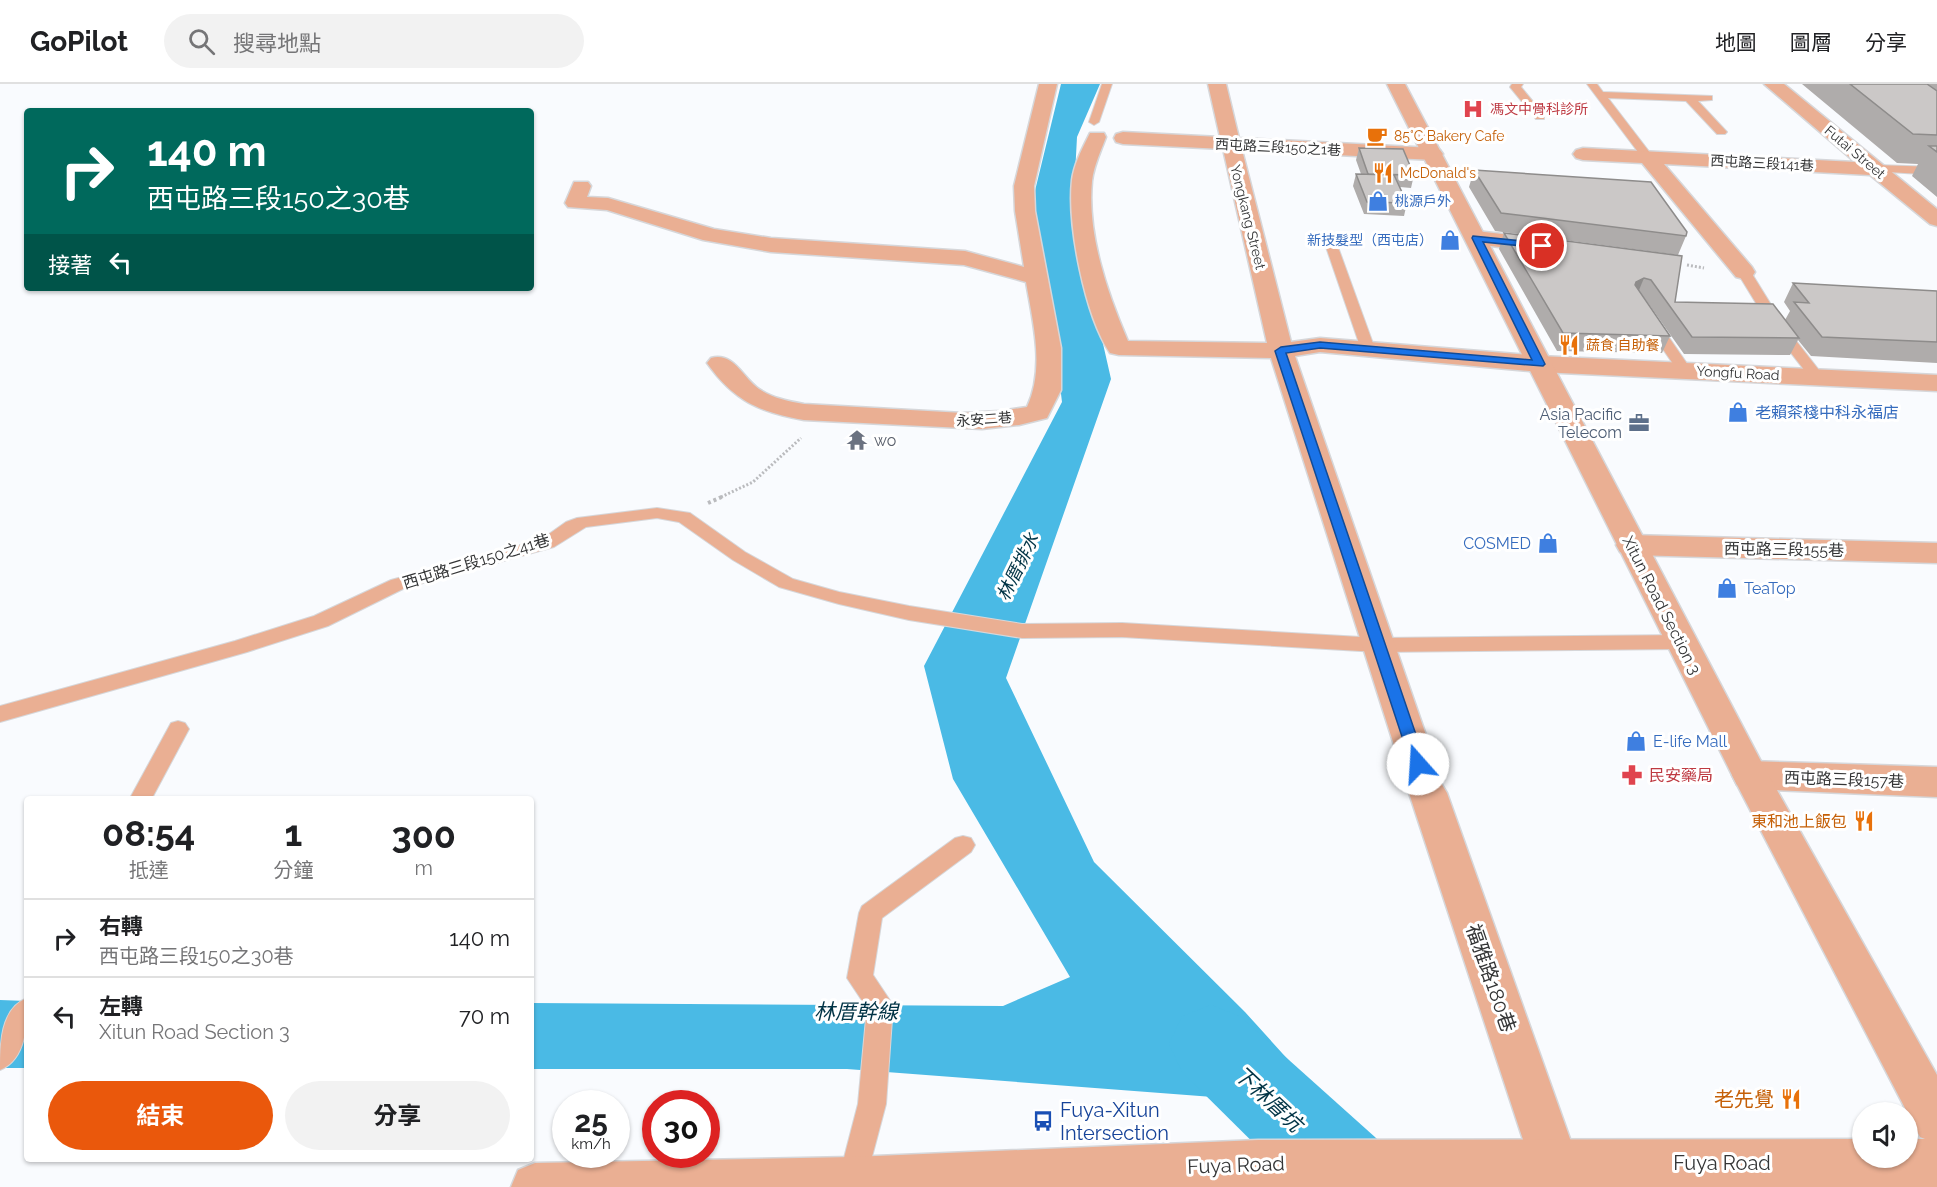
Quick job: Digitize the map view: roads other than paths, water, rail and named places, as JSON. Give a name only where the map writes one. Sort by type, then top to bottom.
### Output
[{"type":"street","points":[[856,423],[1011,430],[1026,428],[1038,412],[1048,390],[1049,348],[1025,211],[1024,186],[1048,84]]},
{"type":"street","name":"Yongkang Street","points":[[1217,84],[1281,351],[1378,645]]},
{"type":"street","name":"Xitun Road Section 3","points":[[1395,84],[1433,154],[1750,775],[1937,1121]]},
{"type":"street","name":"Futai Street","points":[[1773,84],[1937,220]]},
{"type":"street","name":"Yongfu Road","points":[[1096,129],[1083,179],[1082,201],[1090,262],[1107,322],[1119,348],[1281,351],[1320,345],[1540,364],[1937,382]]},
{"type":"street","name":"西屯路三段150之1巷","points":[[1123,138],[1433,154]]},
{"type":"street","name":"西屯路三段141巷","points":[[1583,154],[1876,169]]},
{"type":"street","points":[[1648,158],[1744,272]]},
{"type":"street","points":[[581,186],[575,203],[608,204],[711,235],[771,245],[965,258],[1036,278]]},
{"type":"street","points":[[1476,238],[1572,249]]},
{"type":"street","name":"永安二巷","points":[[720,363],[754,397],[782,408],[828,415],[956,422],[1006,420],[1038,412]]},
{"type":"street","name":"西屯路三段155巷","points":[[1631,545],[1937,553]]},
{"type":"street","name":"福雅路180巷","points":[[1378,645],[1555,1164]]},
{"type":"street","name":"西屯路三段157巷","points":[[1750,775],[1937,782]]},
{"type":"street","name":"Fuya Road","points":[[535,1187],[851,1184],[1258,1164],[1937,1163]]},
{"type":"lane","points":[[1096,129],[1107,84]]},
{"type":"lane","points":[[1518,84],[1515,87],[1540,117]]},
{"type":"lane","points":[[1592,84],[1648,158]]},
{"type":"lane","points":[[1602,95],[1708,98]]},
{"type":"lane","points":[[1689,98],[1721,132]]},
{"type":"lane","points":[[1876,169],[1937,171]]},
{"type":"lane","points":[[1332,247],[1368,349]]},
{"type":"lane","points":[[1744,272],[1777,326],[1817,377]]},
{"type":"lane","points":[[1643,310],[1685,371]]},
{"type":"lane","name":"西屯路三段150之41巷","points":[[0,714],[321,621],[398,584],[548,543],[583,522],[657,513],[684,517],[739,556],[786,583],[838,598],[909,613],[1022,631],[1122,630],[1378,645],[1682,642]]},
{"type":"lane","points":[[142,796],[178,729]]},
{"type":"lane","points":[[851,1184],[872,1104],[880,1005],[860,978],[871,913],[963,845]]},
{"type":"lane","points":[[0,1057],[24,1015]]},
{"type":"water","points":[[1061,84],[1100,84],[1077,137],[1072,231],[1094,304],[1111,379],[1006,678],[1094,862],[1245,1012],[1330,1106],[847,1069],[534,1069],[534,1003],[1003,1006],[1070,977],[953,779],[924,666],[1062,402],[1048,286],[1032,203]]},
{"type":"water","points":[[0,1000],[24,1001],[24,1068],[0,1068]]},
{"type":"waterway","name":"下林厝坑","points":[[1211,1044],[1363,1187]]},
{"type":"place","name":"馮文中骨科診所","points":[[1473,109]]},
{"type":"place","name":"85°C Bakery Cafe","points":[[1377,136]]},
{"type":"place","name":"McDonald's","points":[[1383,173]]},
{"type":"place","name":"桃源戶外","points":[[1378,201]]},
{"type":"place","name":"新技髮型（西屯店）","points":[[1450,240]]},
{"type":"place","name":"蔬食 自助餐","points":[[1569,345]]},
{"type":"place","name":"老賴茶棧中科永福店","points":[[1738,412]]},
{"type":"place","name":"Asia Pacific Telecom","points":[[1639,423]]},
{"type":"place","name":"wo","points":[[857,440]]},
{"type":"place","name":"COSMED","points":[[1548,543]]},
{"type":"place","name":"TeaTop","points":[[1727,588]]},
{"type":"place","name":"E-life Mall","points":[[1636,741]]},
{"type":"place","name":"民安藥局","points":[[1632,775]]},
{"type":"place","name":"東和池上飯包","points":[[1864,821]]},
{"type":"place","name":"老先覺","points":[[1791,1099]]},
{"type":"place","name":"Fuya-Xitun Intersection","points":[[1043,1121]]},
{"type":"water label","name":"林厝排水","points":[[1018,567]]},
{"type":"water label","name":"林厝幹線","points":[[856,1012]]}]
